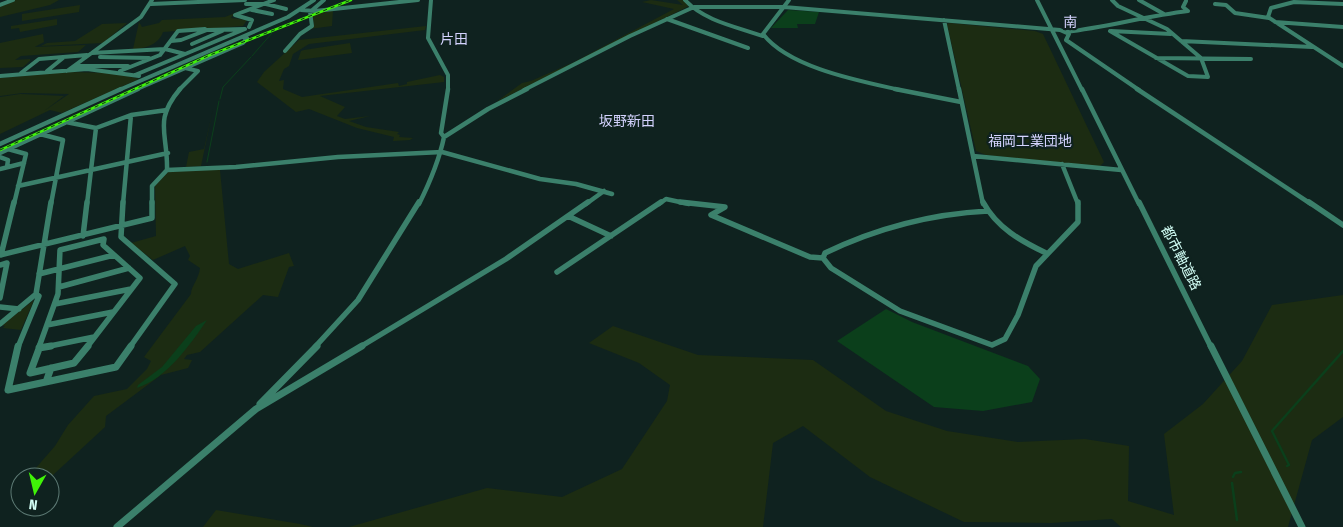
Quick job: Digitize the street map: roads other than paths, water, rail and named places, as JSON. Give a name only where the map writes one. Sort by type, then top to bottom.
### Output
[{"type":"street","points":[[0,4],[14,0]]},
{"type":"street","points":[[249,27],[252,20],[235,16],[274,0]]},
{"type":"street","points":[[0,144],[146,78],[259,30],[301,10],[314,0]]},
{"type":"street","points":[[310,11],[324,0]]},
{"type":"street","points":[[301,10],[310,11],[418,0]]},
{"type":"street","points":[[117,527],[256,409],[352,308],[366,290],[413,213],[442,152],[444,136],[441,133],[448,100],[448,75],[428,38],[432,0]]},
{"type":"street","points":[[685,0],[692,8],[708,16],[763,36],[768,43],[825,70],[887,88],[961,102]]},
{"type":"street","points":[[763,36],[764,32],[789,0]]},
{"type":"street","name":"都市軸道路","points":[[1037,0],[1302,527]]},
{"type":"street","points":[[1110,31],[1189,76],[1208,77],[1200,57],[1167,29],[1118,6],[1117,2],[1112,0]]},
{"type":"street","points":[[1139,0],[1164,14]]},
{"type":"street","points":[[444,136],[488,109],[692,8],[784,7],[1066,32],[1099,28],[1142,17],[1188,11],[1183,7],[1186,1]]},
{"type":"street","points":[[67,71],[138,19],[151,2],[245,2],[286,8]]},
{"type":"street","points":[[1269,18],[1271,8],[1294,2],[1343,4]]},
{"type":"street","points":[[1215,4],[1226,5],[1235,14],[1269,18],[1343,66]]},
{"type":"street","points":[[252,10],[272,14]]},
{"type":"street","points":[[285,51],[300,34],[312,26],[310,11]]},
{"type":"street","points":[[667,19],[748,48]]},
{"type":"street","points":[[944,20],[983,203],[988,211],[1016,237],[1046,253]]},
{"type":"street","points":[[1275,22],[1343,27]]},
{"type":"street","points":[[120,71],[160,55],[178,31],[249,27],[259,30]]},
{"type":"street","points":[[1099,28],[1110,31],[1171,34]]},
{"type":"street","points":[[192,44],[228,29]]},
{"type":"street","points":[[135,75],[245,29],[207,30],[171,41]]},
{"type":"street","points":[[1066,32],[1070,35],[1066,38],[1068,42],[1343,225]]},
{"type":"street","points":[[0,153],[185,67],[243,43],[247,38],[242,37]]},
{"type":"street","points":[[179,40],[203,46]]},
{"type":"street","points":[[1181,41],[1312,46]]},
{"type":"street","points":[[21,74],[39,59],[108,52],[165,49],[186,54]]},
{"type":"street","points":[[108,52],[100,57],[153,58]]},
{"type":"street","points":[[47,70],[64,57]]},
{"type":"street","points":[[1155,58],[1200,57],[1220,60],[1251,58]]},
{"type":"street","points":[[74,66],[132,66]]},
{"type":"street","points":[[8,149],[26,154],[0,255],[152,218],[152,186],[167,170],[168,145],[162,125],[171,100],[198,71],[185,67]]},
{"type":"street","points":[[0,76],[47,70],[120,71],[146,78]]},
{"type":"street","points":[[66,122],[96,128],[131,115],[167,110]]},
{"type":"street","points":[[40,134],[63,140],[43,244],[36,294],[39,296],[34,312],[19,340],[8,390],[116,367],[175,284],[121,238],[125,162],[131,115]]},
{"type":"street","points":[[82,244],[96,128]]},
{"type":"street","points":[[167,170],[236,167],[338,157],[442,152],[540,178],[604,190],[612,194]]},
{"type":"street","points":[[18,186],[168,153]]},
{"type":"street","points":[[973,156],[1121,170]]},
{"type":"street","points":[[0,157],[8,160],[7,167]]},
{"type":"street","points":[[0,169],[24,163]]},
{"type":"street","points":[[557,272],[666,199],[682,203],[725,207],[711,215],[810,257],[823,258],[831,268],[900,311],[982,343],[992,345],[1007,336],[1018,314],[1028,282],[1046,253],[1075,228],[1080,217],[1079,205],[1062,164]]},
{"type":"street","points":[[256,409],[489,270],[604,190]]},
{"type":"street","points":[[823,258],[825,252],[878,230],[936,216],[988,211]]},
{"type":"street","points":[[568,216],[611,236]]},
{"type":"street","points":[[104,239],[103,245],[114,255],[140,278],[74,363],[30,373],[55,304],[59,287],[60,250],[104,239]]},
{"type":"street","points":[[39,274],[114,255]]},
{"type":"street","points":[[0,265],[7,263],[1,284],[0,298]]},
{"type":"street","points":[[59,287],[129,268]]},
{"type":"street","points":[[55,304],[131,289]]},
{"type":"street","points":[[0,324],[36,294]]},
{"type":"street","points":[[0,307],[19,309]]},
{"type":"street","points":[[47,325],[113,312]]},
{"type":"street","points":[[39,348],[94,337]]},
{"type":"street","points":[[46,382],[50,368]]},
{"type":"waterway","points":[[252,56],[272,33]]},
{"type":"waterway","points":[[220,99],[223,87],[251,57]]},
{"type":"waterway","points":[[207,162],[219,101]]},
{"type":"waterway","points":[[1287,466],[1289,465],[1272,431],[1343,351]]},
{"type":"waterway","points":[[1233,477],[1235,473],[1241,472]]},
{"type":"waterway","points":[[1232,483],[1237,520]]},
{"type":"railway","points":[[0,150],[210,55],[351,0]]},
{"type":"district","name":"南","points":[[1070,22]]},
{"type":"district","name":"片田","points":[[454,39]]},
{"type":"district","name":"坂野新田","points":[[627,121]]},
{"type":"district","name":"福岡工業団地","points":[[1030,141]]}]
